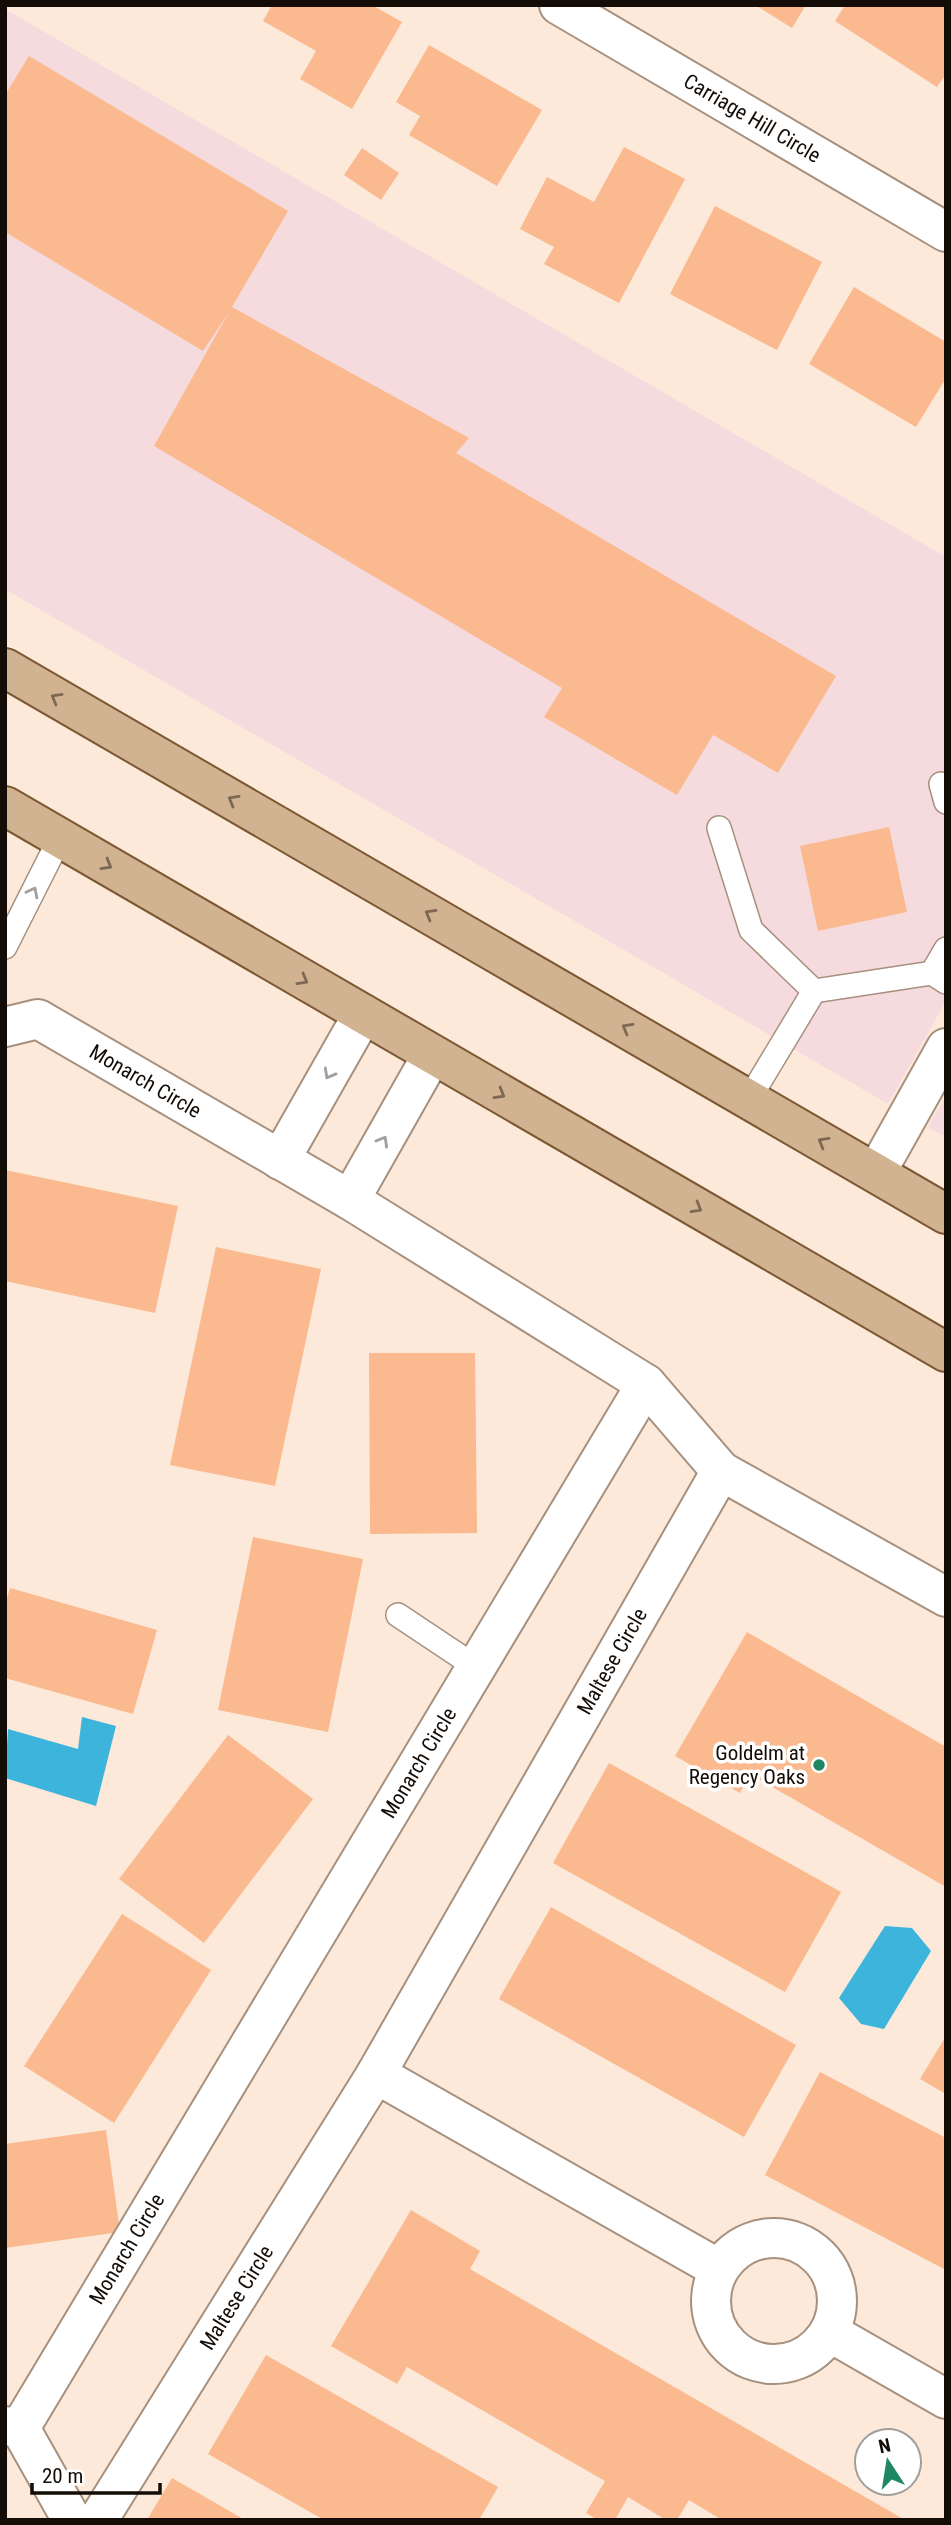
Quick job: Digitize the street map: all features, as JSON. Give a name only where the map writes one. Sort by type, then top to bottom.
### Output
[{"type":"main road","points":[[5,668],[946,1214]]},
{"type":"main road","points":[[5,806],[946,1352]]},
{"type":"street","name":"Carriage Hill Circle","points":[[559,5],[946,232]]},
{"type":"street","points":[[280,1160],[363,1014]]},
{"type":"street","name":"Monarch Circle","points":[[5,1027],[38,1019],[350,1200],[646,1384],[13,2427]]},
{"type":"street","points":[[876,1173],[946,1048]]},
{"type":"street","points":[[350,1200],[432,1055]]},
{"type":"street","points":[[646,1384],[721,1471],[946,1597]]},
{"type":"street","name":"Maltese Circle","points":[[98,2520],[376,2074],[721,1471]]},
{"type":"street","points":[[376,2074],[719,2269]]},
{"type":"street","points":[[782,2238],[806,2246],[825,2262],[836,2284],[837,2309],[829,2332],[813,2351],[790,2362],[766,2364],[742,2356],[724,2340],[712,2318],[711,2293],[719,2269],[735,2251],[757,2240],[782,2238]]},
{"type":"street","points":[[829,2332],[946,2399]]},
{"type":"street","points":[[13,2427],[72,2520]]},
{"type":"lane","points":[[719,828],[751,930],[814,991]]},
{"type":"lane","points":[[5,947],[61,838]]},
{"type":"lane","points":[[814,991],[939,978],[946,949]]},
{"type":"lane","points":[[749,1099],[814,991]]},
{"type":"lane","points":[[398,1615],[476,1667]]},
{"type":"shaded area","points":[[5,9],[946,557],[946,1001],[888,1104],[5,589]]},
{"type":"shaded area","points":[[946,1097],[946,1137],[928,1127]]},
{"type":"water","points":[[82,1717],[116,1726],[96,1806],[5,1778],[8,1729],[78,1749]]},
{"type":"water","points":[[885,1926],[912,1928],[931,1951],[884,2029],[861,2024],[839,1998]]},
{"type":"building","points":[[272,5],[372,5],[402,22],[352,109],[300,79],[316,51],[263,21]]},
{"type":"building","points":[[755,5],[806,5],[792,28]]},
{"type":"building","points":[[845,5],[946,5],[946,74],[937,87],[835,21]]},
{"type":"building","points":[[429,45],[542,110],[497,186],[409,135],[420,116],[396,102]]},
{"type":"building","points":[[29,56],[288,211],[232,307],[469,438],[456,453],[836,676],[778,773],[713,735],[677,795],[544,717],[562,688],[154,446],[229,312],[203,351],[5,232],[5,95]]},
{"type":"building","points":[[624,147],[685,179],[619,303],[544,264],[554,247],[520,229],[547,177],[594,202]]},
{"type":"building","points":[[362,148],[399,173],[381,200],[344,175]]},
{"type":"building","points":[[715,206],[822,262],[777,350],[670,294]]},
{"type":"building","points":[[854,287],[946,342],[946,378],[916,427],[809,364]]},
{"type":"building","points":[[889,827],[907,912],[818,931],[800,846]]},
{"type":"building","points":[[5,1170],[178,1206],[155,1313],[5,1281]]},
{"type":"building","points":[[216,1247],[321,1269],[275,1486],[170,1465]]},
{"type":"building","points":[[369,1353],[475,1353],[477,1533],[370,1534]]},
{"type":"building","points":[[253,1537],[363,1559],[328,1732],[218,1710]]},
{"type":"building","points":[[10,1588],[157,1630],[133,1714],[5,1678],[5,1605]]},
{"type":"building","name":"Goldelm at Regency Oaks","points":[[747,1632],[946,1747],[946,1887],[750,1774],[740,1793],[675,1756]]},
{"type":"building","points":[[228,1735],[313,1799],[204,1943],[119,1879]]},
{"type":"building","points":[[609,1763],[841,1892],[785,1992],[553,1863]]},
{"type":"building","points":[[551,1907],[796,2045],[744,2137],[499,1999]]},
{"type":"building","points":[[122,1914],[211,1970],[114,2123],[24,2066]]},
{"type":"building","points":[[946,2036],[946,2094],[920,2079]]},
{"type":"building","points":[[820,2072],[946,2138],[946,2270],[765,2175]]},
{"type":"building","points":[[106,2130],[120,2232],[5,2248],[5,2144]]},
{"type":"building","points":[[411,2210],[480,2251],[470,2269],[853,2490],[853,2497],[865,2497],[905,2520],[722,2520],[689,2500],[677,2520],[666,2520],[628,2497],[615,2520],[598,2520],[586,2513],[605,2481],[407,2367],[397,2384],[331,2346]]},
{"type":"building","points":[[266,2355],[498,2487],[479,2520],[324,2520],[208,2454]]},
{"type":"building","points":[[172,2478],[245,2520],[147,2520]]},
{"type":"place","name":"Goldelm at Regency Oaks","points":[[819,1765]]}]
